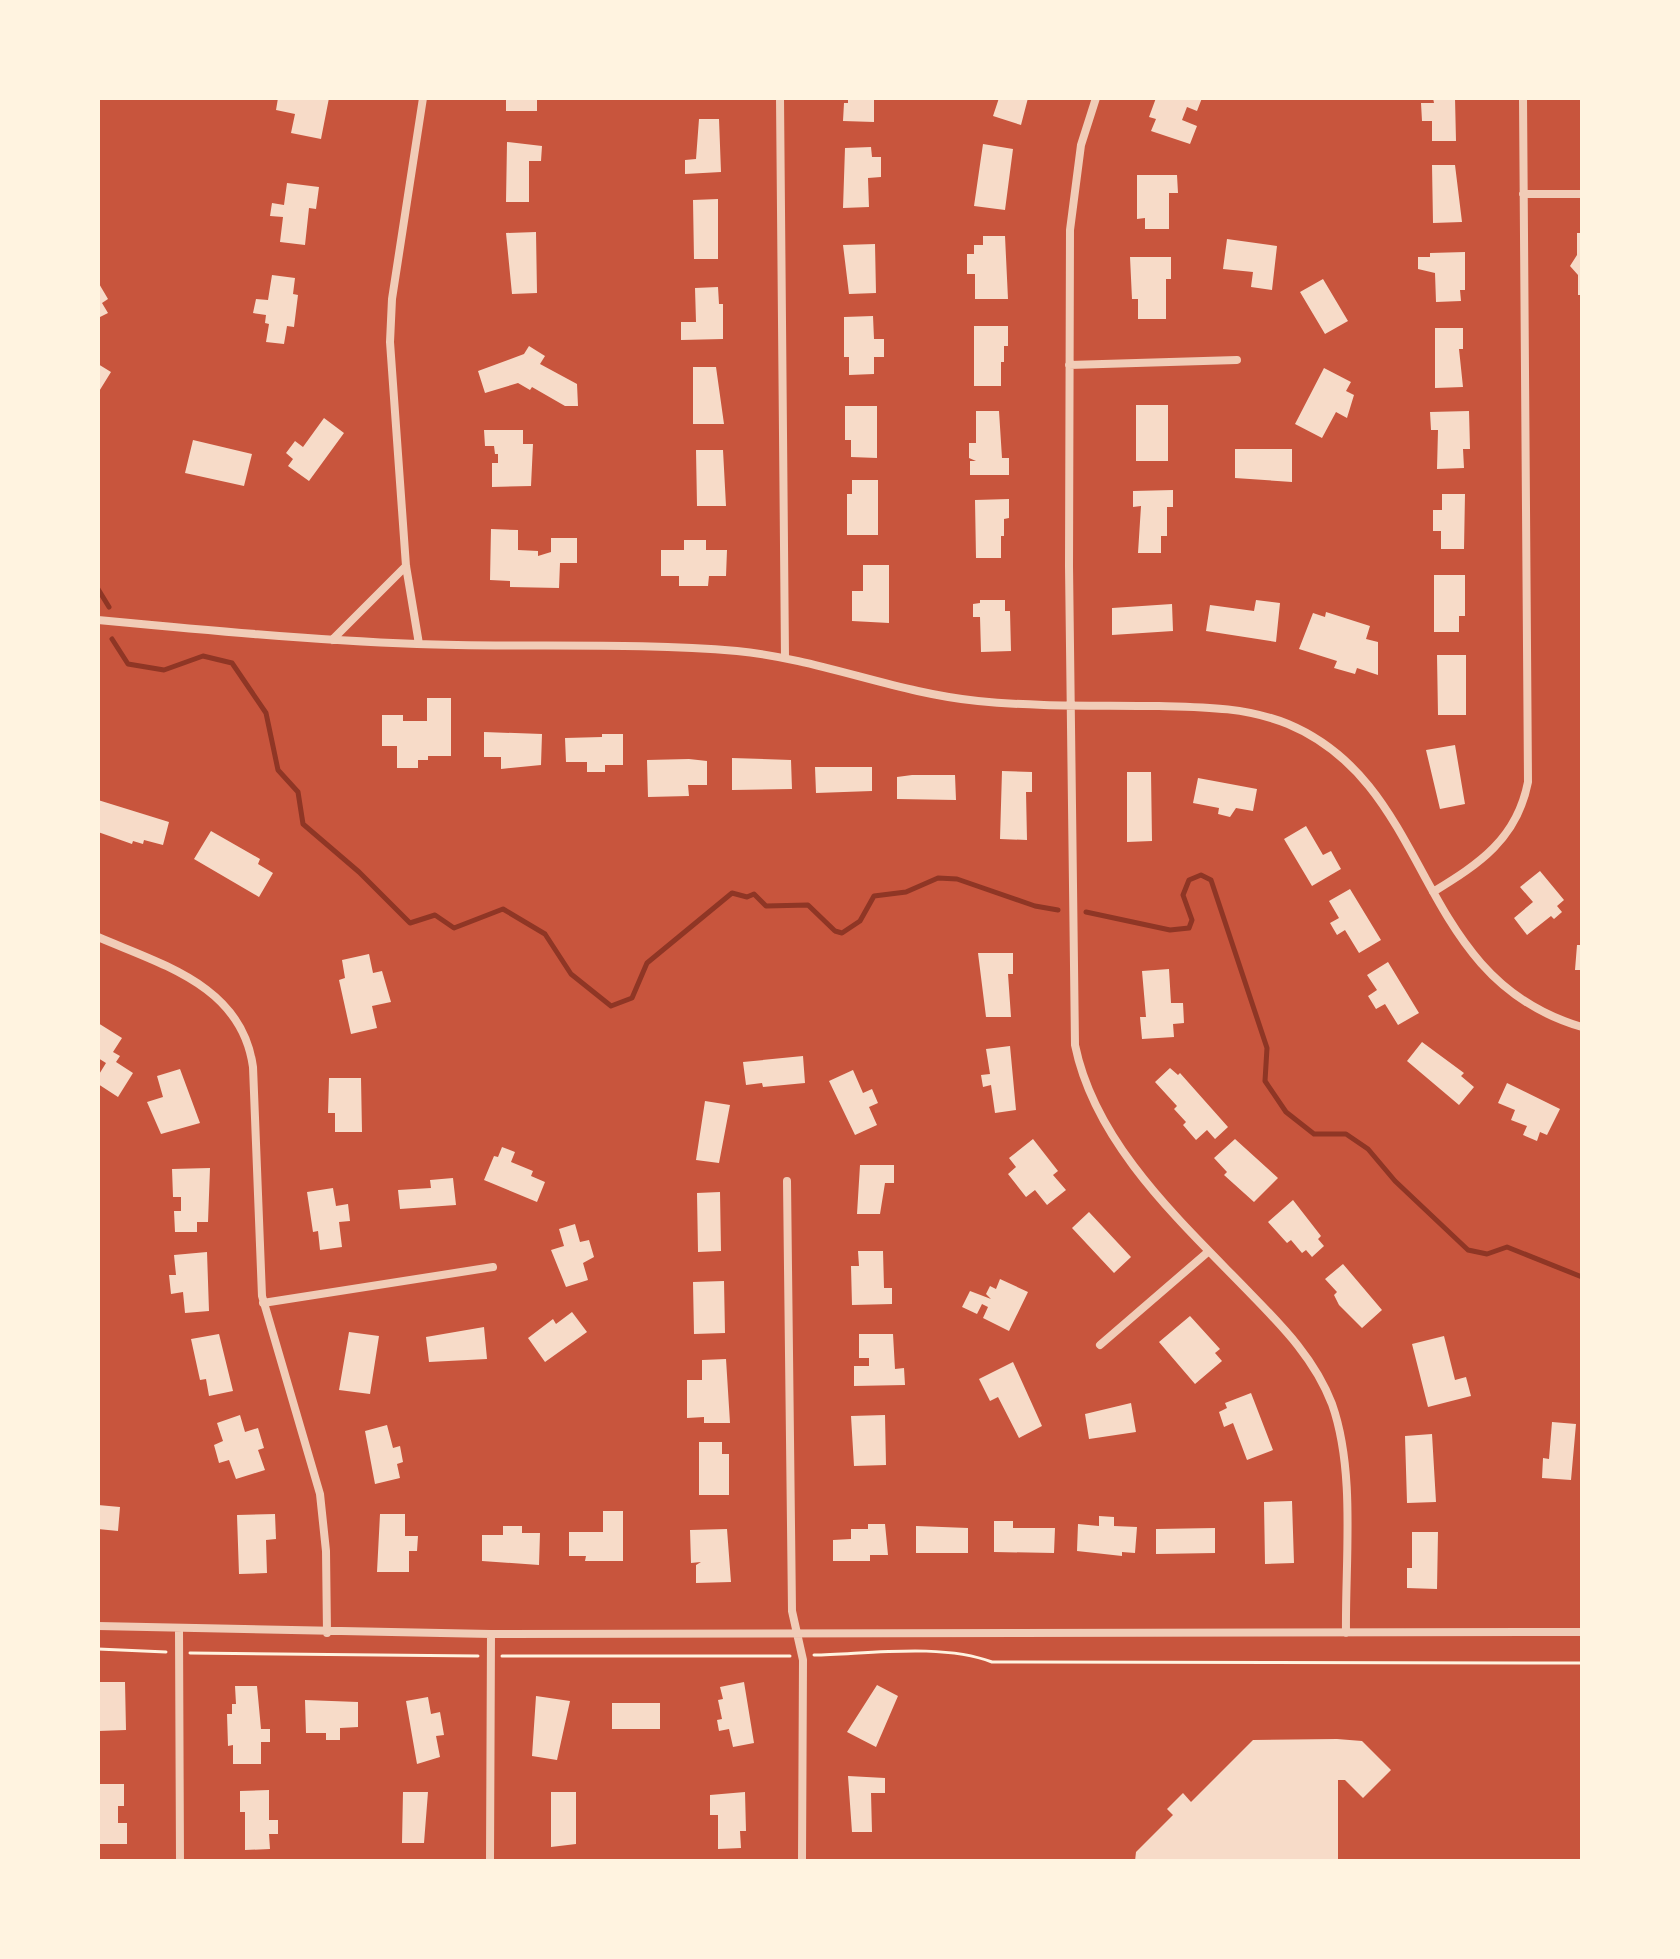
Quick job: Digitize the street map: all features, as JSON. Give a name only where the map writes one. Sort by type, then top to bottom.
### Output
[{"type":"street","points":[[419,644],[406,566],[390,342],[392,299],[423,98]]},
{"type":"street","points":[[780,98],[785,657]]},
{"type":"street","points":[[1096,98],[1081,145],[1073,196],[1069,365],[1072,1002],[1080,1067],[1095,1108],[1118,1145],[1209,1251],[1294,1338],[1311,1362],[1331,1402],[1345,1469],[1346,1633]]},
{"type":"street","points":[[1433,892],[1479,864],[1502,842],[1520,813],[1528,782],[1523,98]]},
{"type":"street","points":[[1523,194],[1582,194]]},
{"type":"street","points":[[1069,365],[1237,360]]},
{"type":"street","points":[[332,640],[406,566]]},
{"type":"street","points":[[98,620],[332,640],[697,649],[785,657],[949,697],[1225,708],[1259,714],[1299,729],[1340,757],[1371,787],[1465,946],[1486,972],[1526,1003],[1582,1027]]},
{"type":"street","points":[[98,937],[206,987],[226,1004],[248,1041],[253,1067],[263,1303],[320,1494],[326,1551],[327,1633]]},
{"type":"street","points":[[787,1181],[792,1611],[802,1656],[802,1861]]},
{"type":"street","points":[[1100,1345],[1209,1251]]},
{"type":"street","points":[[263,1303],[493,1267]]},
{"type":"street","points":[[98,1626],[491,1634],[1582,1632]]},
{"type":"street","points":[[179,1630],[180,1861]]},
{"type":"street","points":[[490,1861],[491,1634]]},
{"type":"path","points":[[98,1649],[179,1653],[491,1656],[944,1653],[973,1655],[992,1662],[1259,1665],[1582,1663]]},
{"type":"building","points":[[278,98],[329,98],[321,139],[291,133],[295,114],[276,110]]},
{"type":"building","points":[[506,98],[537,98],[537,111],[506,111]]},
{"type":"building","points":[[848,98],[874,98],[874,122],[843,121],[844,103],[848,103]]},
{"type":"building","points":[[999,98],[1028,98],[1021,125],[993,116]]},
{"type":"building","points":[[1156,98],[1202,98],[1197,111],[1187,107],[1182,120],[1197,126],[1190,144],[1151,131],[1156,119],[1149,117]]},
{"type":"building","points":[[1433,98],[1455,98],[1456,141],[1432,141],[1432,121],[1422,121],[1421,103],[1434,103]]},
{"type":"building","points":[[699,119],[719,119],[721,172],[685,174],[685,160],[696,159]]},
{"type":"building","points":[[507,142],[542,146],[541,161],[529,161],[529,202],[506,202]]},
{"type":"building","points":[[983,144],[1013,149],[1005,210],[974,206]]},
{"type":"building","points":[[871,147],[872,157],[881,157],[881,177],[868,178],[869,207],[843,208],[845,148]]},
{"type":"building","points":[[1432,165],[1455,165],[1462,222],[1433,223]]},
{"type":"building","points":[[1137,175],[1177,175],[1178,193],[1169,193],[1169,229],[1145,229],[1145,218],[1137,219]]},
{"type":"building","points":[[287,183],[319,187],[316,209],[309,208],[305,245],[280,242],[283,217],[270,216],[272,203],[284,205]]},
{"type":"building","points":[[718,199],[718,259],[694,259],[693,200]]},
{"type":"building","points":[[536,232],[537,293],[512,294],[506,233]]},
{"type":"building","points":[[1577,233],[1582,233],[1582,295],[1578,295],[1578,275],[1570,266],[1577,255]]},
{"type":"building","points":[[983,236],[1005,236],[1008,299],[975,299],[975,274],[967,274],[967,254],[974,254],[974,245],[983,245]]},
{"type":"building","points":[[1227,239],[1277,246],[1272,290],[1251,287],[1253,272],[1223,269]]},
{"type":"building","points":[[875,244],[876,293],[849,294],[843,245]]},
{"type":"building","points":[[1465,252],[1465,290],[1460,290],[1461,301],[1436,302],[1435,273],[1418,269],[1418,257],[1430,257],[1430,253]]},
{"type":"building","points":[[1130,257],[1171,257],[1171,279],[1166,279],[1166,319],[1138,319],[1138,299],[1132,299]]},
{"type":"building","points":[[272,275],[295,278],[293,294],[298,295],[294,327],[287,326],[284,344],[266,342],[269,324],[265,323],[266,315],[253,313],[256,299],[268,300]]},
{"type":"building","points":[[1323,279],[1348,321],[1325,334],[1300,292]]},
{"type":"building","points":[[98,282],[108,299],[102,303],[108,313],[98,318]]},
{"type":"building","points":[[718,287],[719,304],[723,304],[723,339],[681,340],[681,322],[696,322],[695,288]]},
{"type":"building","points":[[873,316],[874,339],[884,339],[884,357],[874,357],[874,374],[849,375],[849,357],[844,357],[844,317]]},
{"type":"building","points":[[974,326],[1008,326],[1008,346],[1004,346],[1004,362],[1001,362],[1001,386],[974,386]]},
{"type":"building","points":[[1435,328],[1463,328],[1463,349],[1459,349],[1463,387],[1435,388]]},
{"type":"building","points":[[529,346],[545,356],[540,364],[577,384],[578,406],[565,406],[532,387],[530,390],[518,383],[485,393],[478,371],[524,354]]},
{"type":"building","points":[[98,364],[111,372],[98,393]]},
{"type":"building","points":[[693,367],[716,367],[724,424],[693,424]]},
{"type":"building","points":[[1324,368],[1351,382],[1346,391],[1354,395],[1347,418],[1336,412],[1322,438],[1295,424]]},
{"type":"building","points":[[1136,405],[1168,405],[1168,461],[1136,461]]},
{"type":"building","points":[[845,406],[877,406],[877,458],[851,457],[851,440],[845,440]]},
{"type":"building","points":[[976,411],[999,411],[1002,458],[1009,458],[1009,475],[970,475],[970,461],[976,461],[969,458],[969,443],[976,443]]},
{"type":"building","points":[[1469,411],[1470,449],[1463,449],[1464,468],[1437,469],[1438,430],[1431,430],[1430,412]]},
{"type":"building","points":[[324,418],[344,433],[309,481],[288,466],[293,459],[286,453],[295,441],[303,447]]},
{"type":"building","points":[[484,430],[523,430],[523,444],[533,444],[531,486],[492,487],[492,463],[498,463],[498,454],[495,454],[494,446],[485,446]]},
{"type":"building","points":[[193,440],[252,454],[244,486],[185,473]]},
{"type":"building","points":[[1235,449],[1292,449],[1292,482],[1235,478]]},
{"type":"building","points":[[696,450],[723,450],[726,506],[697,506]]},
{"type":"building","points":[[852,480],[878,480],[878,535],[847,535],[847,494],[852,494]]},
{"type":"building","points":[[1173,490],[1173,507],[1167,507],[1167,536],[1161,536],[1161,553],[1138,553],[1141,506],[1133,507],[1133,491]]},
{"type":"building","points":[[1442,494],[1465,494],[1464,549],[1441,549],[1441,531],[1433,531],[1433,510],[1442,510]]},
{"type":"building","points":[[1009,499],[1009,518],[1004,519],[1004,536],[1001,536],[1001,558],[976,558],[975,500]]},
{"type":"building","points":[[491,529],[518,530],[518,550],[538,551],[538,556],[551,552],[551,538],[577,538],[577,563],[560,563],[559,588],[510,587],[510,581],[490,580]]},
{"type":"building","points":[[684,540],[706,540],[706,550],[727,550],[726,576],[709,576],[708,586],[679,586],[679,576],[661,576],[661,550],[684,550]]},
{"type":"building","points":[[863,565],[889,565],[889,623],[852,621],[852,591],[863,591]]},
{"type":"building","points":[[1434,575],[1465,575],[1465,616],[1459,616],[1459,632],[1434,632]]},
{"type":"building","points":[[980,600],[1005,600],[1005,611],[1010,611],[1011,651],[981,652],[980,617],[973,617],[973,604],[980,603]]},
{"type":"building","points":[[1256,600],[1280,603],[1276,642],[1206,631],[1210,605],[1254,611]]},
{"type":"building","points":[[1172,604],[1173,631],[1112,635],[1112,608]]},
{"type":"building","points":[[1326,612],[1370,626],[1366,639],[1378,642],[1378,675],[1357,668],[1355,674],[1334,668],[1337,661],[1299,649],[1313,613],[1325,617]]},
{"type":"building","points":[[1437,655],[1466,655],[1466,715],[1438,715]]},
{"type":"building","points":[[427,698],[451,698],[451,756],[428,756],[428,760],[418,760],[418,768],[397,768],[397,746],[382,746],[382,715],[403,715],[403,721],[427,721]]},
{"type":"building","points":[[484,732],[542,734],[541,765],[501,769],[501,757],[484,757]]},
{"type":"building","points":[[602,734],[623,734],[623,765],[605,765],[605,772],[587,772],[587,762],[566,762],[565,738],[602,737]]},
{"type":"building","points":[[1455,745],[1465,804],[1440,809],[1426,750]]},
{"type":"building","points":[[732,758],[791,760],[792,789],[732,790]]},
{"type":"building","points":[[647,760],[707,761],[707,785],[688,785],[689,796],[648,797]]},
{"type":"building","points":[[815,767],[872,767],[872,791],[816,793]]},
{"type":"building","points":[[1002,771],[1032,772],[1032,792],[1026,792],[1027,840],[1000,839]]},
{"type":"building","points":[[1127,772],[1151,772],[1152,841],[1127,842]]},
{"type":"building","points":[[955,775],[956,800],[897,799],[897,777]]},
{"type":"building","points":[[1198,778],[1257,789],[1253,811],[1236,808],[1230,817],[1218,814],[1219,808],[1193,803]]},
{"type":"building","points":[[98,800],[169,822],[163,845],[144,840],[143,844],[133,841],[132,844],[98,832]]},
{"type":"building","points":[[1306,826],[1323,855],[1331,851],[1341,869],[1312,886],[1284,839]]},
{"type":"building","points":[[211,831],[260,859],[258,864],[273,873],[259,897],[194,859]]},
{"type":"building","points":[[1540,871],[1564,900],[1557,906],[1562,912],[1554,919],[1551,916],[1527,935],[1514,918],[1533,902],[1520,887]]},
{"type":"building","points":[[1350,889],[1381,940],[1359,953],[1345,930],[1337,935],[1330,923],[1339,918],[1329,901]]},
{"type":"building","points":[[1577,945],[1582,945],[1582,970],[1575,970]]},
{"type":"building","points":[[978,953],[1013,953],[1013,974],[1008,974],[1011,1017],[986,1017]]},
{"type":"building","points":[[369,954],[373,973],[382,971],[391,1002],[372,1006],[377,1028],[351,1034],[339,980],[345,978],[342,960]]},
{"type":"building","points":[[1388,962],[1419,1013],[1398,1025],[1385,1004],[1376,1009],[1368,996],[1377,990],[1367,975]]},
{"type":"building","points":[[1169,969],[1171,1003],[1183,1003],[1184,1023],[1173,1024],[1174,1037],[1142,1039],[1140,1017],[1146,1017],[1142,971]]},
{"type":"building","points":[[98,1023],[122,1038],[113,1052],[120,1056],[116,1062],[133,1073],[118,1097],[98,1084],[98,1076],[106,1063],[98,1058]]},
{"type":"building","points":[[1422,1042],[1464,1073],[1461,1076],[1474,1087],[1459,1105],[1407,1061]]},
{"type":"building","points":[[1010,1046],[1016,1110],[995,1113],[991,1085],[983,1087],[981,1075],[990,1074],[986,1049]]},
{"type":"building","points":[[803,1056],[805,1083],[763,1087],[762,1083],[746,1085],[743,1062]]},
{"type":"building","points":[[1170,1068],[1178,1075],[1180,1073],[1228,1127],[1215,1139],[1207,1130],[1196,1140],[1174,1109],[1177,1106],[1155,1082]]},
{"type":"building","points":[[180,1069],[200,1123],[161,1134],[147,1102],[163,1097],[157,1076]]},
{"type":"building","points":[[853,1070],[863,1093],[872,1089],[878,1103],[869,1107],[877,1125],[855,1135],[829,1081]]},
{"type":"building","points":[[329,1078],[361,1078],[362,1132],[335,1132],[335,1113],[328,1113]]},
{"type":"building","points":[[1507,1083],[1560,1109],[1547,1135],[1540,1132],[1537,1141],[1523,1135],[1527,1126],[1511,1120],[1515,1110],[1498,1103]]},
{"type":"building","points":[[705,1101],[730,1105],[719,1163],[696,1160]]},
{"type":"building","points":[[1033,1139],[1058,1171],[1053,1175],[1066,1190],[1047,1205],[1035,1190],[1026,1197],[1008,1174],[1016,1167],[1009,1158]]},
{"type":"building","points":[[1235,1139],[1278,1178],[1254,1202],[1224,1175],[1227,1172],[1214,1158]]},
{"type":"building","points":[[502,1147],[515,1152],[511,1162],[533,1171],[531,1176],[545,1182],[537,1202],[484,1180],[494,1156],[498,1157]]},
{"type":"building","points":[[860,1165],[894,1165],[894,1183],[885,1183],[880,1214],[857,1214]]},
{"type":"building","points":[[210,1168],[208,1222],[197,1222],[197,1232],[175,1232],[174,1211],[181,1211],[181,1197],[173,1197],[172,1169]]},
{"type":"building","points":[[453,1178],[456,1205],[400,1209],[398,1190],[431,1188],[430,1180]]},
{"type":"building","points":[[333,1188],[336,1206],[348,1204],[350,1221],[339,1222],[342,1247],[320,1250],[318,1231],[313,1232],[307,1192]]},
{"type":"building","points":[[720,1192],[721,1251],[698,1252],[697,1193]]},
{"type":"building","points":[[1293,1200],[1321,1236],[1318,1239],[1324,1246],[1312,1257],[1306,1250],[1302,1253],[1291,1240],[1287,1243],[1268,1222]]},
{"type":"building","points":[[1089,1212],[1131,1257],[1114,1273],[1072,1228]]},
{"type":"building","points":[[575,1224],[580,1242],[589,1240],[594,1257],[583,1263],[588,1280],[566,1287],[551,1250],[564,1246],[559,1229]]},
{"type":"building","points":[[858,1251],[883,1251],[884,1288],[892,1288],[892,1304],[852,1305],[851,1266],[859,1266]]},
{"type":"building","points":[[207,1252],[209,1311],[185,1313],[183,1292],[171,1294],[169,1275],[176,1275],[174,1255]]},
{"type":"building","points":[[1343,1264],[1382,1310],[1362,1328],[1339,1305],[1334,1295],[1337,1292],[1325,1279]]},
{"type":"building","points":[[1000,1279],[1028,1292],[1009,1331],[983,1318],[988,1307],[982,1304],[977,1314],[962,1307],[970,1291],[991,1299],[986,1294],[990,1286],[996,1289]]},
{"type":"building","points":[[724,1281],[725,1333],[694,1334],[693,1282]]},
{"type":"building","points":[[572,1312],[587,1332],[545,1362],[528,1338],[553,1319],[556,1324]]},
{"type":"building","points":[[1190,1316],[1220,1349],[1215,1353],[1222,1361],[1195,1384],[1159,1342]]},
{"type":"building","points":[[484,1327],[487,1359],[429,1362],[426,1337]]},
{"type":"building","points":[[349,1332],[379,1336],[370,1394],[339,1390]]},
{"type":"building","points":[[219,1334],[233,1391],[209,1396],[206,1379],[200,1380],[191,1339]]},
{"type":"building","points":[[859,1334],[893,1334],[895,1369],[904,1368],[905,1385],[854,1386],[854,1366],[869,1366],[869,1358],[859,1358]]},
{"type":"building","points":[[1444,1336],[1455,1380],[1466,1377],[1471,1396],[1428,1407],[1412,1344]]},
{"type":"building","points":[[726,1359],[730,1423],[704,1423],[704,1417],[687,1418],[687,1380],[702,1380],[702,1360]]},
{"type":"building","points":[[1013,1362],[1042,1426],[1019,1438],[998,1397],[990,1401],[979,1379]]},
{"type":"building","points":[[1251,1393],[1273,1450],[1247,1460],[1233,1423],[1224,1427],[1219,1412],[1227,1408],[1225,1403]]},
{"type":"building","points":[[1131,1403],[1136,1432],[1089,1439],[1085,1414]]},
{"type":"building","points":[[240,1415],[245,1432],[258,1428],[264,1448],[258,1450],[265,1470],[236,1479],[229,1460],[219,1463],[214,1445],[223,1441],[217,1423]]},
{"type":"building","points":[[885,1415],[886,1465],[854,1466],[851,1416]]},
{"type":"building","points":[[1552,1422],[1576,1424],[1571,1480],[1542,1478],[1543,1458],[1549,1459]]},
{"type":"building","points":[[387,1425],[393,1448],[400,1446],[403,1462],[397,1464],[400,1478],[375,1484],[365,1431]]},
{"type":"building","points":[[1432,1434],[1436,1502],[1407,1503],[1405,1436]]},
{"type":"building","points":[[699,1442],[722,1442],[722,1454],[729,1454],[729,1495],[699,1495]]},
{"type":"building","points":[[1292,1501],[1294,1563],[1265,1564],[1264,1502]]},
{"type":"building","points":[[98,1505],[120,1507],[118,1531],[98,1529]]},
{"type":"building","points":[[603,1511],[623,1511],[623,1561],[585,1561],[586,1556],[569,1556],[569,1532],[603,1532]]},
{"type":"building","points":[[275,1514],[276,1539],[266,1540],[267,1573],[239,1574],[237,1515]]},
{"type":"building","points":[[380,1514],[405,1514],[405,1536],[418,1536],[417,1551],[409,1551],[409,1572],[377,1572]]},
{"type":"building","points":[[1099,1516],[1114,1517],[1114,1526],[1137,1527],[1135,1553],[1122,1552],[1122,1556],[1077,1551],[1078,1524],[1099,1526]]},
{"type":"building","points":[[994,1521],[1013,1521],[1013,1528],[1055,1528],[1054,1553],[994,1552]]},
{"type":"building","points":[[868,1524],[885,1524],[888,1555],[870,1555],[870,1561],[833,1561],[833,1540],[851,1539],[851,1529],[868,1529]]},
{"type":"building","points":[[503,1526],[522,1526],[522,1533],[540,1533],[539,1565],[482,1561],[482,1535],[503,1535]]},
{"type":"building","points":[[916,1526],[968,1528],[968,1553],[916,1553]]},
{"type":"building","points":[[1215,1528],[1215,1553],[1156,1554],[1156,1529]]},
{"type":"building","points":[[727,1529],[731,1582],[696,1583],[696,1565],[701,1562],[691,1563],[690,1530]]},
{"type":"building","points":[[1412,1532],[1438,1532],[1437,1589],[1407,1588],[1407,1568],[1412,1568]]},
{"type":"building","points":[[100,1682],[125,1682],[126,1730],[98,1731]]},
{"type":"building","points":[[744,1682],[754,1743],[733,1747],[729,1729],[719,1731],[717,1720],[722,1719],[718,1700],[723,1699],[720,1687]]},
{"type":"building","points":[[877,1685],[898,1696],[876,1747],[847,1732]]},
{"type":"building","points":[[235,1686],[257,1686],[261,1729],[270,1729],[270,1742],[261,1742],[261,1764],[233,1764],[233,1745],[228,1746],[227,1714],[232,1714],[232,1704],[236,1704]]},
{"type":"building","points":[[536,1696],[570,1701],[557,1760],[532,1756]]},
{"type":"building","points":[[428,1697],[431,1714],[440,1712],[444,1735],[436,1736],[440,1757],[417,1764],[406,1701]]},
{"type":"building","points":[[305,1700],[358,1702],[358,1727],[340,1728],[340,1740],[326,1740],[326,1733],[306,1733]]},
{"type":"building","points":[[612,1703],[660,1703],[660,1729],[612,1729]]},
{"type":"building","points":[[1253,1740],[1362,1741],[1391,1770],[1363,1798],[1345,1780],[1338,1780],[1338,1861],[1135,1861],[1136,1852],[1173,1815],[1167,1809],[1183,1793],[1191,1802]]},
{"type":"building","points":[[848,1776],[885,1778],[885,1793],[871,1793],[872,1832],[852,1832]]},
{"type":"building","points":[[98,1784],[124,1784],[124,1806],[118,1806],[118,1823],[127,1823],[127,1844],[98,1844]]},
{"type":"building","points":[[269,1790],[269,1820],[278,1820],[278,1834],[269,1834],[270,1849],[245,1850],[245,1812],[240,1812],[240,1791]]},
{"type":"building","points":[[403,1792],[428,1792],[424,1843],[402,1843]]},
{"type":"building","points":[[551,1792],[576,1792],[576,1844],[551,1847]]},
{"type":"building","points":[[745,1792],[746,1831],[740,1831],[741,1848],[718,1849],[718,1815],[710,1815],[710,1795]]},
{"type":"waterway","points":[[98,589],[109,607]]},
{"type":"waterway","points":[[112,639],[128,664],[164,670],[203,656],[232,663],[266,713],[278,770],[298,792],[303,824],[359,872],[410,923],[435,915],[454,928],[503,909],[545,934],[571,974],[611,1006],[632,998],[647,963],[732,893],[747,897],[754,894],[766,906],[808,905],[835,931],[842,933],[860,921],[874,896],[906,892],[938,878],[957,879],[1035,906],[1058,910]]},
{"type":"waterway","points":[[1086,912],[1170,930],[1189,928],[1192,920],[1183,895],[1189,880],[1201,875],[1211,880],[1267,1048],[1265,1081],[1286,1112],[1314,1134],[1346,1134],[1368,1149],[1395,1181],[1468,1250],[1487,1254],[1507,1247],[1582,1277]]}]
